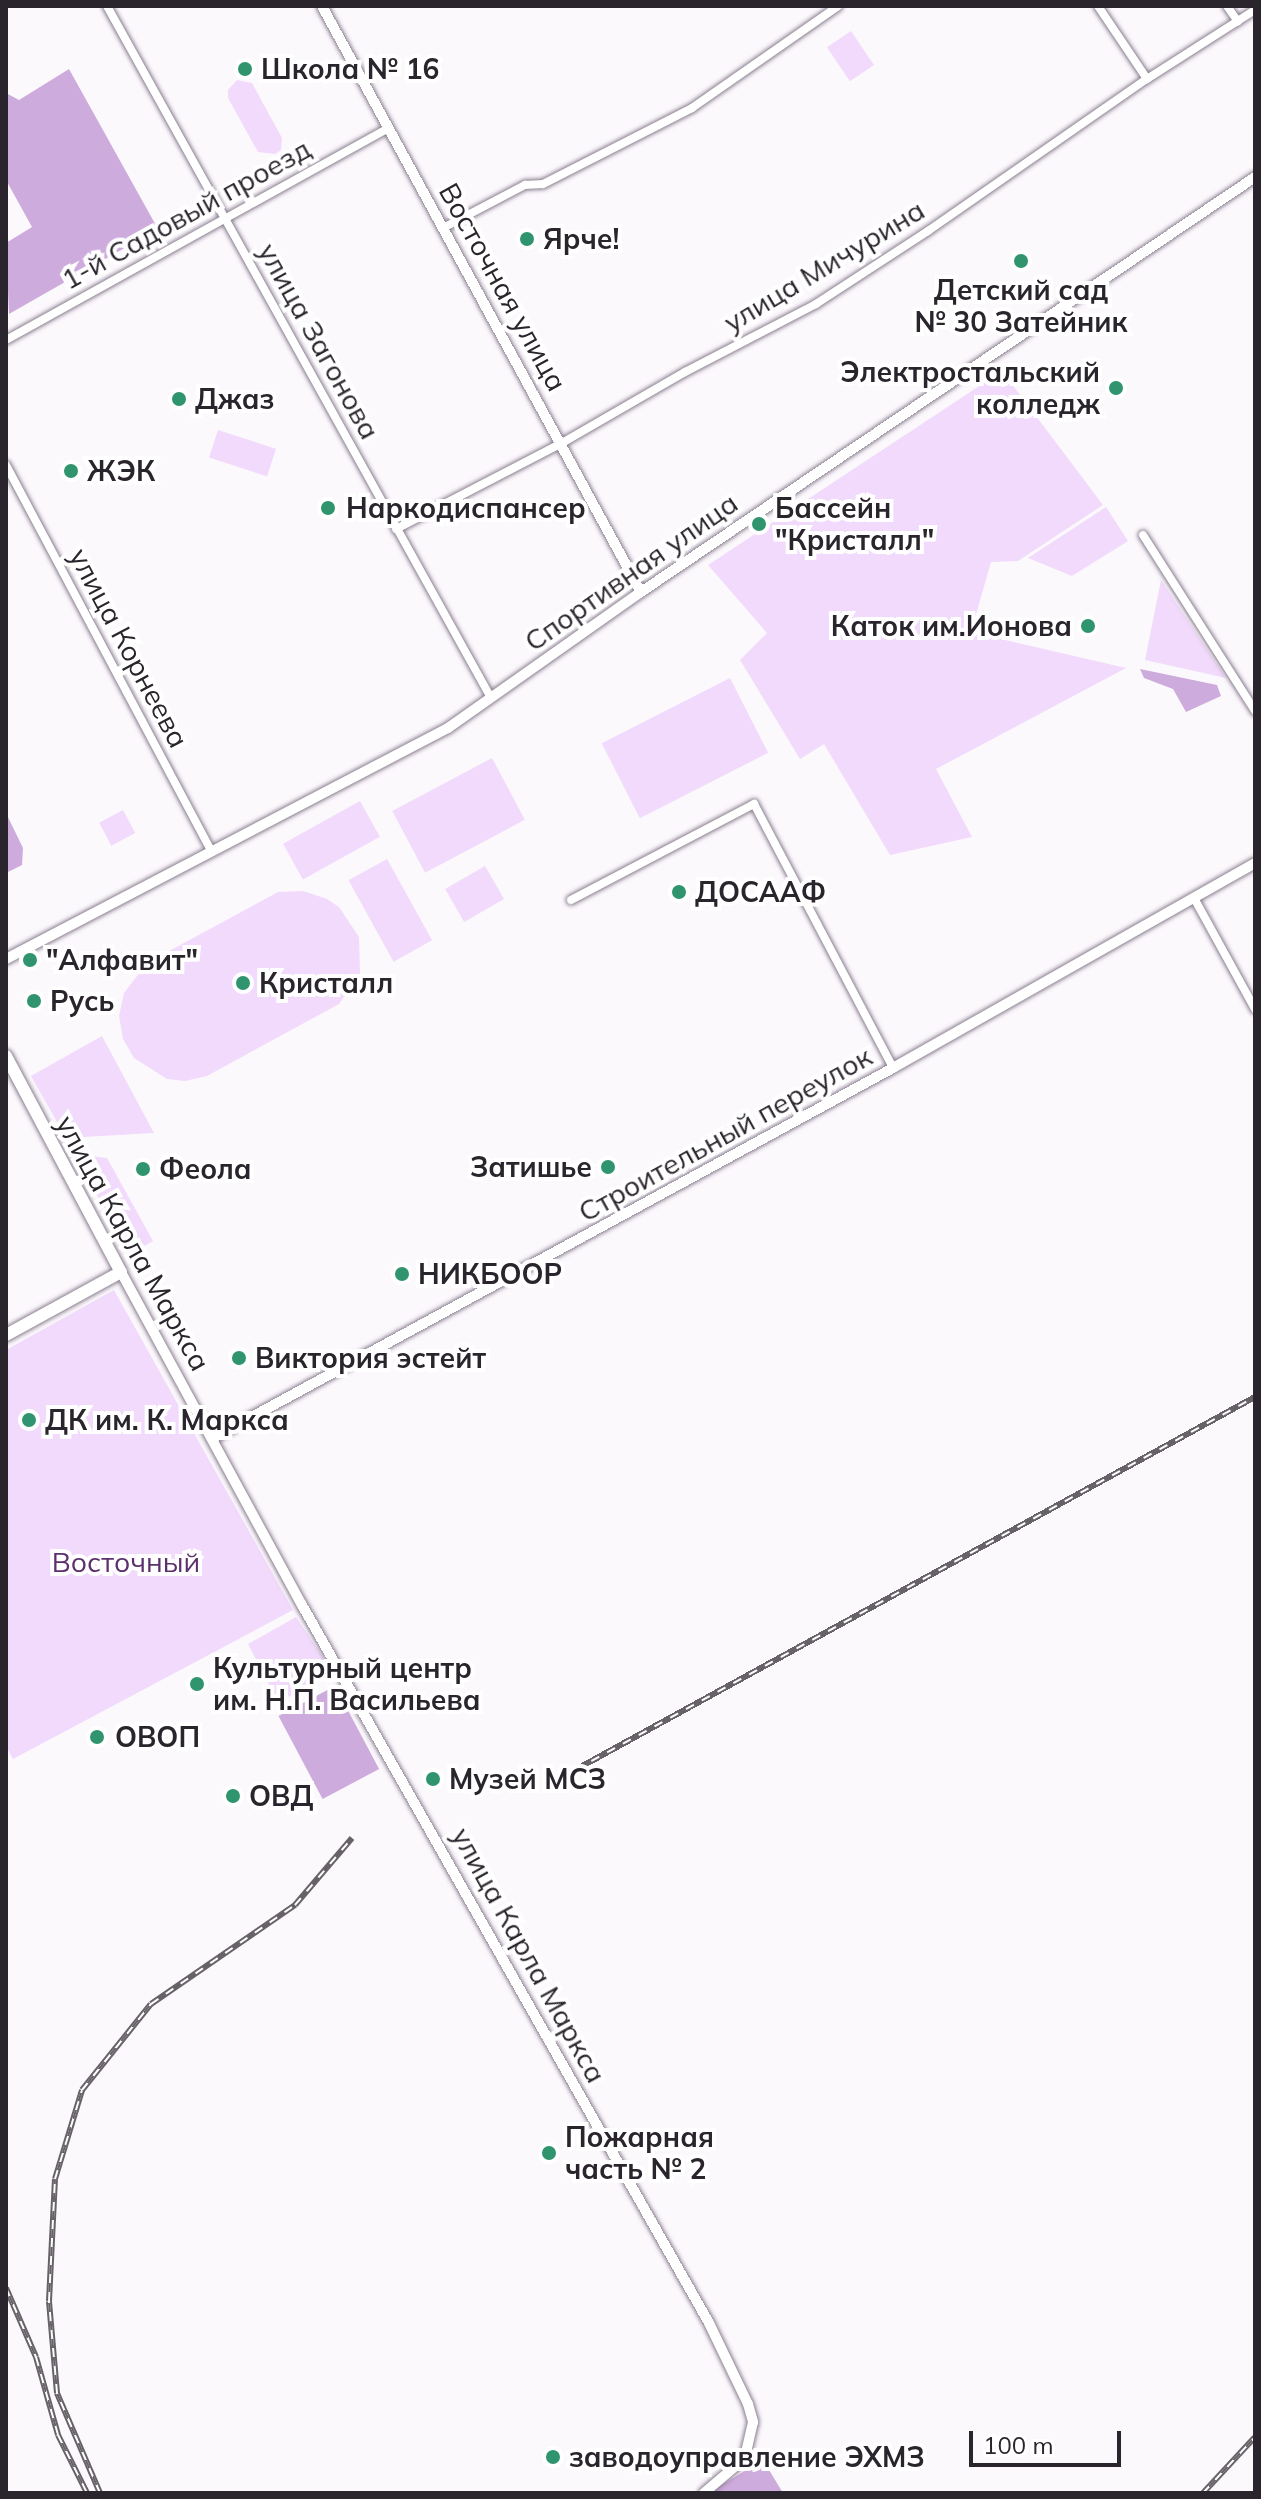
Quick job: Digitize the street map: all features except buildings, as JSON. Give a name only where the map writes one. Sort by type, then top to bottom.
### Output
[{"type":"main road","name":"улица Карла Маркса","points":[[6,1056],[121,1272]]},
{"type":"main road","points":[[6,1335],[121,1272]]},
{"type":"street","name":"улица Загонова","points":[[107,6],[491,698]]},
{"type":"street","name":"Восточная улица","points":[[322,6],[641,592]]},
{"type":"street","points":[[443,228],[525,185],[543,184],[692,108],[838,6]]},
{"type":"street","points":[[1098,6],[1147,79]]},
{"type":"street","points":[[1227,6],[1238,22]]},
{"type":"street","name":"улица Мичурина","points":[[396,529],[562,443],[685,372],[816,304],[925,233],[1147,79],[1255,10]]},
{"type":"street","name":"1-й Садовый проезд","points":[[6,340],[388,128]]},
{"type":"street","name":"Спортивная улица","points":[[6,959],[431,738],[641,592],[1255,177]]},
{"type":"street","name":"улица Корнеева","points":[[6,465],[212,852]]},
{"type":"street","points":[[1143,535],[1255,711]]},
{"type":"street","points":[[571,900],[754,804],[893,1068]]},
{"type":"street","name":"Строительный переулок","points":[[213,1438],[893,1068],[1255,863]]},
{"type":"street","points":[[1194,898],[1255,1009]]},
{"type":"street","name":"улица Карла Маркса","points":[[121,1272],[302,1605],[709,2323],[748,2404],[753,2422],[745,2458],[704,2493]]},
{"type":"green space","points":[[851,31],[874,65],[850,81],[827,47]]},
{"type":"green space","points":[[237,80],[252,83],[282,138],[281,150],[275,154],[258,152],[228,98],[228,90]]},
{"type":"green space","points":[[1002,371],[1103,505],[1018,561],[991,562],[971,632],[1126,668],[936,769],[972,837],[890,855],[824,744],[800,759],[740,660],[767,633],[708,565]]},
{"type":"green space","points":[[218,430],[276,449],[267,476],[209,458]]},
{"type":"green space","points":[[1106,507],[1128,541],[1072,576],[1028,558]]},
{"type":"green space","points":[[1161,580],[1226,678],[1145,660]]},
{"type":"green space","points":[[730,678],[768,753],[640,818],[602,743]]},
{"type":"green space","points":[[492,758],[525,820],[425,873],[392,811]]},
{"type":"green space","points":[[360,801],[380,837],[303,880],[283,844]]},
{"type":"green space","points":[[123,810],[135,833],[111,846],[99,823]]},
{"type":"green space","points":[[387,859],[432,940],[394,962],[349,880]]},
{"type":"green space","points":[[485,866],[504,899],[464,922],[445,889]]},
{"type":"green space","name":"Кристалл","points":[[303,891],[327,899],[339,907],[359,937],[360,974],[339,1004],[207,1076],[185,1081],[167,1079],[134,1058],[123,1039],[119,1016],[124,993],[147,963],[278,892]]},
{"type":"green space","points":[[102,1036],[154,1133],[66,1138],[31,1076]]},
{"type":"green space","points":[[74,1154],[107,1158],[153,1241],[130,1254]]},
{"type":"green space","name":"Восточный","points":[[114,1290],[293,1610],[13,1759],[6,1746],[6,1350]]},
{"type":"green space","points":[[296,1617],[334,1673],[278,1702],[248,1644]]},
{"type":"shaded area","points":[[69,69],[158,229],[9,314],[6,243],[32,227],[6,180],[6,93],[19,100]]},
{"type":"shaded area","points":[[1140,669],[1217,685],[1221,696],[1186,712],[1173,689],[1144,678]]},
{"type":"shaded area","points":[[6,813],[23,848],[22,865],[6,873]]},
{"type":"shaded area","points":[[335,1686],[379,1769],[323,1799],[278,1716]]},
{"type":"shaded area","points":[[763,2460],[783,2493],[708,2493]]},
{"type":"railway","points":[[544,1787],[1255,1397]]},
{"type":"railway","points":[[100,2493],[57,2393],[49,2301],[55,2179],[82,2090],[151,2004],[295,1905],[352,1838]]},
{"type":"railway","points":[[6,2288],[36,2357],[58,2435],[87,2493]]},
{"type":"railway","points":[[1203,2493],[1255,2437]]},
{"type":"place","name":"Школа № 16","points":[[245,69]]},
{"type":"place","name":"Ярче!","points":[[527,239]]},
{"type":"place","name":"Детский сад № 30 Затейник","points":[[1021,261]]},
{"type":"place","name":"Электростальский колледж","points":[[1116,388]]},
{"type":"place","name":"Джаз","points":[[179,399]]},
{"type":"place","name":"ЖЭК","points":[[71,471]]},
{"type":"place","name":"Наркодиспансер","points":[[328,508]]},
{"type":"place","name":"Бассейн \"Кристалл\"","points":[[759,524]]},
{"type":"place","name":"Каток им.Ионова","points":[[1088,626]]},
{"type":"place","name":"ДОСААФ","points":[[679,892]]},
{"type":"place","name":"\"Алфавит\"","points":[[30,960]]},
{"type":"place","name":"Кристалл","points":[[243,983]]},
{"type":"place","name":"Русь","points":[[34,1001]]},
{"type":"place","name":"Затишье","points":[[608,1167]]},
{"type":"place","name":"Феола","points":[[143,1169]]},
{"type":"place","name":"НИКБООР","points":[[402,1274]]},
{"type":"place","name":"Виктория эстейт","points":[[239,1358]]},
{"type":"place","name":"ДК им. К. Маркса","points":[[29,1420]]},
{"type":"place","name":"Культурный центр им. Н.П. Васильева","points":[[197,1684]]},
{"type":"place","name":"ОВОП","points":[[97,1737]]},
{"type":"place","name":"Музей МСЗ","points":[[433,1779]]},
{"type":"place","name":"ОВД","points":[[233,1796]]},
{"type":"place","name":"Пожарная часть № 2","points":[[549,2153]]},
{"type":"place","name":"заводоуправление ЭХМЗ","points":[[553,2457]]}]
